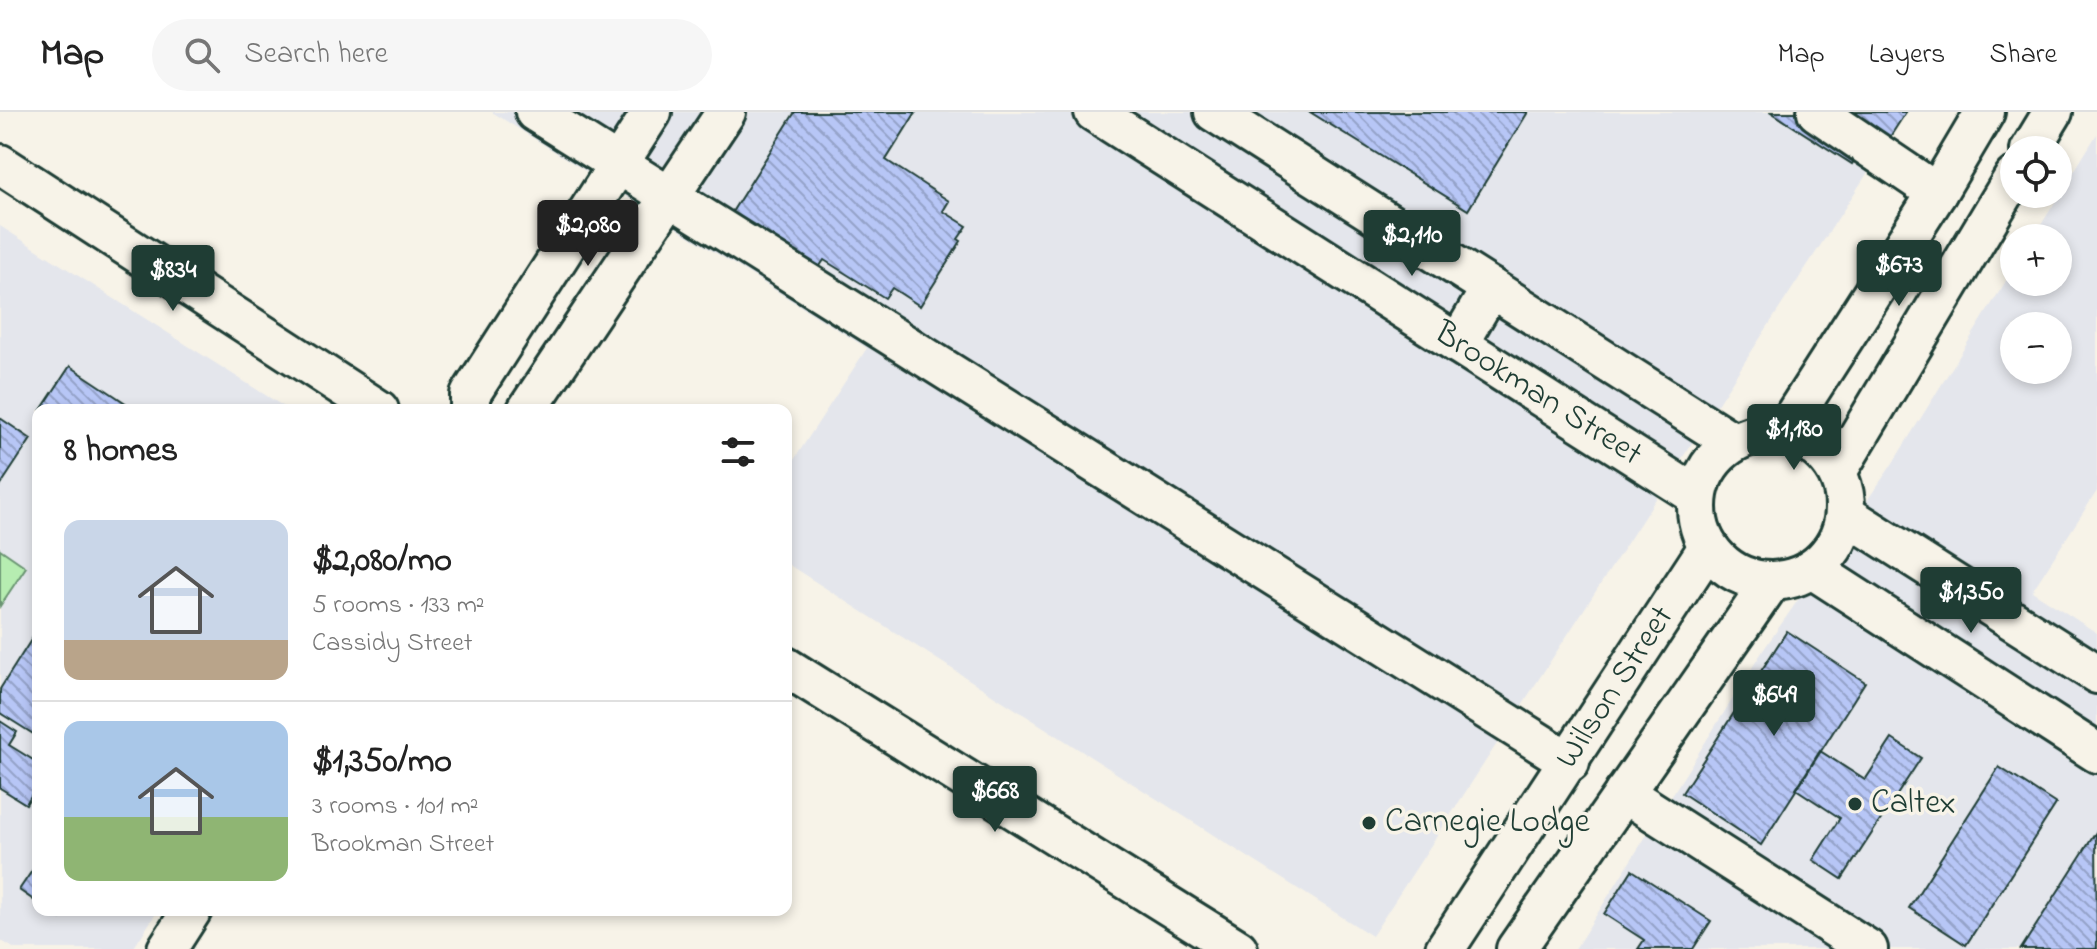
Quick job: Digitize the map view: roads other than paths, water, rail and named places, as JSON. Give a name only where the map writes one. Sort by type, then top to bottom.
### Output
[{"type":"street","points":[[535,112],[1570,762]]},
{"type":"street","points":[[470,404],[470,395],[652,112]]},
{"type":"street","points":[[531,404],[726,112]]},
{"type":"street","name":"Brookman Street","points":[[1094,112],[1697,496]]},
{"type":"street","name":"Brookman Street","points":[[1214,112],[1733,442]]},
{"type":"street","points":[[1817,112],[1937,193]]},
{"type":"street","points":[[1783,433],[1937,193],[1985,112]]},
{"type":"street","points":[[2038,136],[2053,112]]},
{"type":"street","points":[[0,164],[370,404]]},
{"type":"street","points":[[1837,472],[2000,200]]},
{"type":"street","points":[[1458,344],[1491,288]]},
{"type":"street","points":[[1759,432],[1783,433],[1808,442],[1837,472],[1844,492],[1845,514],[1835,544],[1812,569],[1791,579],[1771,582],[1749,578],[1728,568],[1708,547],[1697,520],[1697,496],[1709,464],[1733,442],[1759,432]]},
{"type":"street","points":[[1845,514],[2097,674]]},
{"type":"street","name":"Wilson Street","points":[[1445,949],[1708,547]]},
{"type":"street","points":[[1812,569],[2097,753]]},
{"type":"street","name":"Wilson Street","points":[[1516,949],[1771,582]]},
{"type":"street","points":[[792,671],[1238,949]]},
{"type":"street","points":[[1624,793],[1868,949]]},
{"type":"street","points":[[167,949],[188,916]]},
{"type":"place","name":"Caltex","points":[[1855,804]]},
{"type":"place","name":"Carnegie Lodge","points":[[1369,823]]}]
